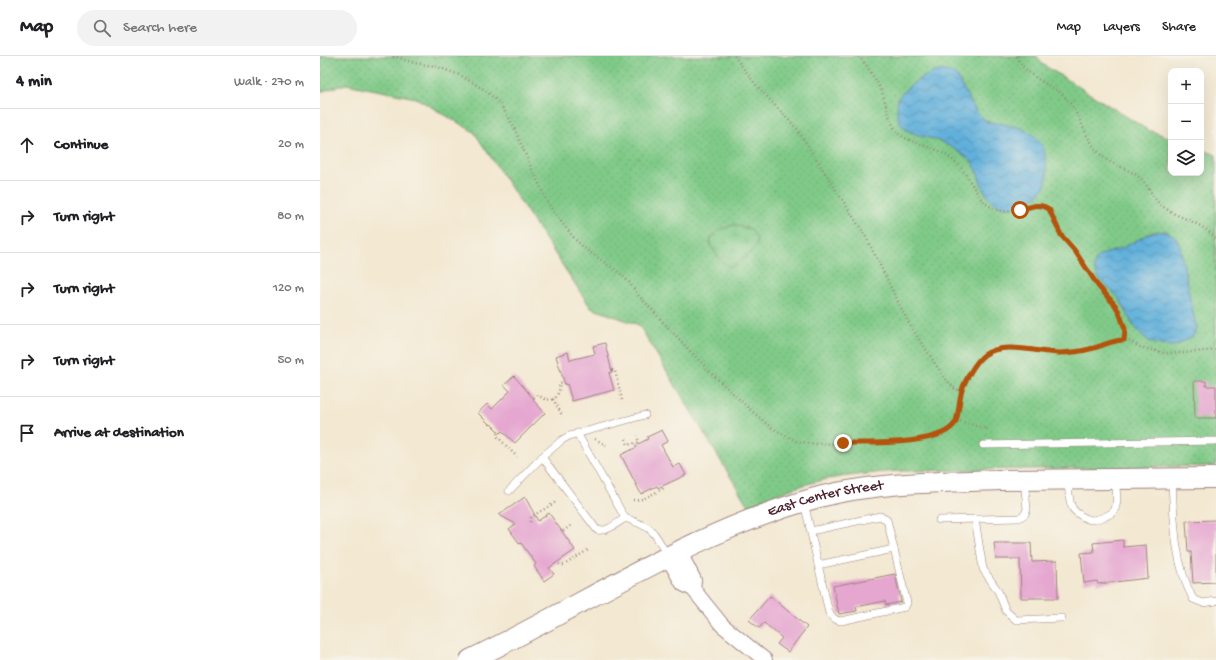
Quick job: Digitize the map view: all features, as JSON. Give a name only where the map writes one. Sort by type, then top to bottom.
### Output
[{"type":"main road","name":"East Center Street","points":[[470,660],[548,621],[673,554],[731,527],[804,502],[877,486],[942,482],[1114,478],[1216,478]]},
{"type":"street","points":[[673,554],[694,580],[693,589],[722,625],[765,660]]},
{"type":"lane","points":[[509,491],[542,457],[562,440],[578,433],[645,415]]},
{"type":"lane","points":[[578,433],[625,518],[649,528],[673,554]]},
{"type":"lane","points":[[983,445],[1216,441]]},
{"type":"lane","points":[[542,457],[597,530],[606,530],[625,518]]},
{"type":"lane","points":[[1068,479],[1069,499],[1072,508],[1080,515],[1090,520],[1106,517],[1114,511],[1117,501],[1114,478]]},
{"type":"lane","points":[[1172,478],[1175,542],[1185,584],[1193,599],[1203,603],[1216,601]]},
{"type":"lane","points":[[939,520],[1019,518],[1025,514],[1027,509],[1024,480]]},
{"type":"lane","points":[[804,502],[829,613],[835,620],[841,621],[906,606],[887,520],[880,516],[811,531]]},
{"type":"lane","points":[[975,519],[983,569],[998,591],[1006,612],[1016,620],[1062,618]]},
{"type":"lane","points":[[818,566],[894,549]]},
{"type":"path","points":[[394,56],[414,63],[435,66],[460,75],[485,90],[495,99],[502,107],[513,125],[543,193],[563,224],[584,248],[621,274],[713,375],[772,428],[785,436],[802,443],[822,444],[894,442],[930,438],[942,433],[951,427],[956,420],[961,392],[975,365],[984,355],[998,348],[1059,353],[1079,352],[1116,340],[1127,340],[1140,347],[1164,353],[1216,350]]},
{"type":"path","points":[[734,56],[757,86],[797,129],[866,237],[909,324],[944,377],[954,388],[961,392]]},
{"type":"path","points":[[859,56],[881,89],[892,124],[899,134],[909,140],[940,151],[950,158],[961,167],[984,201],[992,208],[1012,212],[1036,205],[1049,209],[1061,235],[1075,251],[1098,286],[1115,305],[1125,329],[1124,340]]},
{"type":"path","points":[[1017,56],[1025,70],[1036,79],[1061,93],[1069,101],[1087,136],[1101,155],[1112,163],[1138,176],[1148,187],[1156,200],[1165,209],[1197,223],[1205,228],[1216,239]]},
{"type":"path","points":[[612,370],[615,371],[622,400]]},
{"type":"path","points":[[534,398],[538,395],[546,400],[553,399],[558,395],[560,383],[563,382]]},
{"type":"path","points":[[553,399],[562,415]]},
{"type":"path","points":[[956,420],[990,430]]},
{"type":"path","points":[[498,433],[497,436],[517,457]]},
{"type":"path","points":[[626,439],[628,446],[639,442],[637,436]]},
{"type":"path","points":[[594,439],[606,445]]},
{"type":"path","points":[[632,500],[643,498],[664,488]]},
{"type":"path","points":[[530,522],[531,517],[556,502]]},
{"type":"path","points":[[563,531],[572,525]]},
{"type":"path","points":[[559,564],[564,565],[588,550]]},
{"type":"green space","points":[[320,56],[1037,56],[1042,64],[1148,130],[1168,137],[1168,176],[1204,176],[1204,150],[1216,155],[1216,466],[898,471],[827,479],[807,484],[748,506],[639,325],[591,308],[474,132],[416,98],[346,84],[320,92]]},
{"type":"green space","points":[[735,225],[751,229],[757,240],[757,244],[753,250],[731,267],[726,265],[721,260],[710,244],[716,233],[727,227]]},
{"type":"water","points":[[941,70],[953,73],[957,77],[973,106],[985,120],[1024,129],[1037,138],[1040,142],[1045,155],[1047,178],[1045,186],[1036,197],[1022,204],[1006,207],[993,202],[983,188],[975,167],[968,158],[942,142],[918,135],[905,129],[901,124],[898,118],[897,110],[899,96],[920,79]]},
{"type":"water","points":[[1165,231],[1175,236],[1180,246],[1197,329],[1193,336],[1176,346],[1160,345],[1150,342],[1141,334],[1133,325],[1119,298],[1100,280],[1094,267],[1099,256],[1124,247],[1153,232]]},
{"type":"building","points":[[605,343],[612,372],[609,373],[614,390],[572,401],[567,384],[565,385],[556,356],[568,352],[570,360],[595,354],[593,346]]},
{"type":"building","points":[[514,376],[545,413],[515,443],[502,431],[500,433],[491,424],[490,425],[478,413],[487,404],[492,409],[510,391],[504,385]]},
{"type":"building","points":[[1194,381],[1206,381],[1206,386],[1216,386],[1216,418],[1195,418]]},
{"type":"building","points":[[662,430],[668,441],[661,445],[673,467],[680,464],[686,475],[641,494],[621,455],[637,447],[636,445],[648,439],[647,437]]},
{"type":"building","points":[[525,497],[538,521],[549,513],[575,550],[549,568],[554,574],[544,581],[534,566],[536,564],[509,529],[516,524],[499,515]]},
{"type":"building","points":[[1216,520],[1216,582],[1193,583],[1191,552],[1188,552],[1186,521]]},
{"type":"building","points":[[1123,540],[1123,547],[1146,545],[1148,578],[1098,584],[1097,581],[1084,583],[1081,553],[1094,552],[1093,543]]},
{"type":"building","points":[[994,543],[1031,543],[1032,562],[1057,561],[1058,598],[1021,598],[1020,559],[996,559]]},
{"type":"building","points":[[895,574],[901,602],[886,605],[885,601],[856,607],[857,611],[839,614],[833,586]]},
{"type":"building","points":[[770,596],[807,627],[788,652],[777,644],[782,638],[764,623],[759,628],[749,620]]},
{"type":"route","points":[[843,443],[915,440],[930,438],[942,433],[951,427],[956,420],[961,392],[975,365],[984,355],[998,348],[1059,353],[1079,352],[1116,340],[1124,340],[1125,329],[1122,318],[1115,305],[1098,286],[1075,251],[1061,235],[1049,209],[1036,205],[1020,210]]}]
